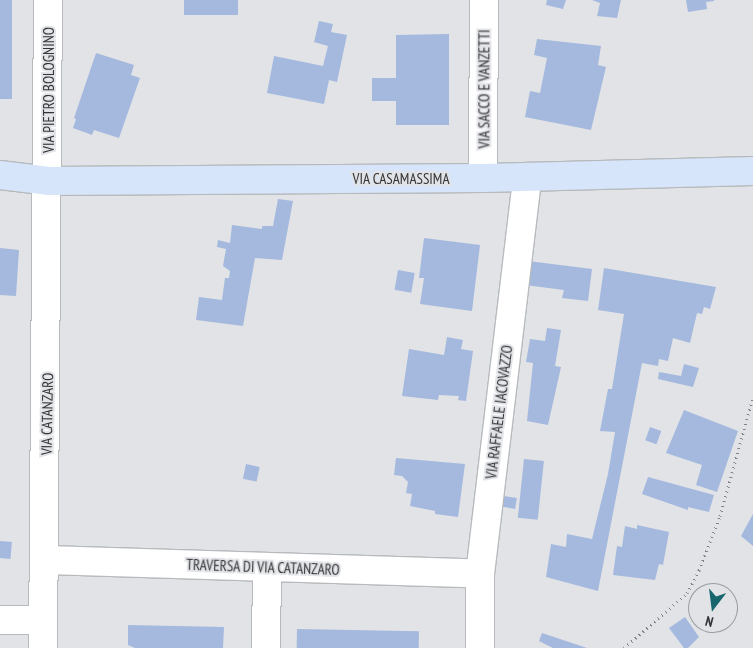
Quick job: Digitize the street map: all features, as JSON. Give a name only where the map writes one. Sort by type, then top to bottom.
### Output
[{"type":"main road","name":"VIA CASAMASSIMA","points":[[0,175],[49,181],[483,178],[753,171]]},
{"type":"street","name":"VIA PIETRO BOLOGNINO","points":[[48,0],[49,181]]},
{"type":"street","name":"VIA SACCO E VANZETTI","points":[[483,178],[484,0]]},
{"type":"street","name":"VIA RAFFAELE IACOVAZZO","points":[[480,648],[480,574],[527,177]]},
{"type":"street","name":"VIA CATANZARO","points":[[42,648],[45,560],[49,181]]},
{"type":"street","name":"TRAVERSA DI VIA CATANZARO","points":[[45,560],[480,574]]},
{"type":"street","points":[[266,648],[268,567]]},
{"type":"street","points":[[0,620],[43,620]]},
{"type":"path","points":[[624,648],[687,593],[699,570],[720,516],[753,397]]},
{"type":"building","points":[[0,0],[12,0],[12,99],[0,99]]},
{"type":"building","points":[[184,0],[238,0],[238,15],[184,15]]},
{"type":"building","points":[[547,0],[566,0],[563,9],[546,5]]},
{"type":"building","points":[[592,0],[621,0],[617,18],[597,16],[600,3]]},
{"type":"building","points":[[686,0],[714,1],[706,2],[707,9],[688,12]]},
{"type":"building","points":[[319,21],[333,24],[331,32],[347,35],[337,82],[329,80],[324,104],[267,93],[274,56],[323,66],[328,46],[314,42]]},
{"type":"building","points":[[449,34],[449,125],[396,125],[396,101],[372,101],[372,78],[396,78],[396,35]]},
{"type":"building","points":[[537,39],[601,46],[598,65],[606,67],[591,130],[525,117],[530,91],[540,93],[547,58],[534,55]]},
{"type":"building","points":[[96,53],[134,65],[131,75],[140,78],[119,138],[94,130],[92,135],[73,128],[76,119],[74,118]]},
{"type":"building","points":[[278,199],[293,201],[282,260],[255,258],[243,326],[196,320],[199,297],[222,300],[225,278],[229,278],[230,271],[223,266],[226,249],[217,247],[218,240],[230,243],[232,225],[262,229],[262,226],[273,226]]},
{"type":"building","points":[[424,238],[480,245],[472,311],[420,304],[424,278],[419,278]]},
{"type":"building","points":[[0,248],[19,250],[16,296],[0,295]]},
{"type":"building","points":[[528,261],[592,269],[588,301],[562,298],[564,290],[525,285]]},
{"type":"building","points":[[604,268],[716,287],[710,309],[704,307],[702,314],[697,313],[690,343],[673,338],[668,361],[659,359],[658,366],[642,363],[598,591],[546,577],[551,544],[566,547],[567,534],[592,539],[608,474],[615,432],[600,431],[608,389],[612,389],[624,314],[598,310]]},
{"type":"building","points":[[398,270],[415,273],[411,293],[395,290]]},
{"type":"building","points":[[547,328],[561,330],[555,366],[561,367],[548,425],[527,421],[533,363],[526,362],[530,339],[545,341]]},
{"type":"building","points":[[447,337],[463,340],[461,349],[473,351],[466,401],[458,400],[459,396],[439,395],[438,400],[402,396],[409,349],[444,355]]},
{"type":"building","points":[[684,364],[699,368],[693,387],[658,379],[659,372],[681,376]]},
{"type":"building","points":[[684,410],[738,431],[717,492],[696,485],[702,465],[666,453]]},
{"type":"building","points":[[650,427],[661,431],[656,444],[645,440]]},
{"type":"building","points":[[396,458],[465,464],[458,517],[435,514],[435,511],[410,506],[412,494],[406,493],[408,482],[402,476],[394,475]]},
{"type":"building","points":[[524,459],[544,461],[538,520],[518,518]]},
{"type":"building","points":[[246,464],[260,467],[257,482],[243,479]]},
{"type":"building","points":[[648,477],[714,495],[709,512],[688,507],[688,510],[642,494]]},
{"type":"building","points":[[504,496],[517,498],[515,509],[502,507]]},
{"type":"building","points":[[753,514],[753,546],[741,536]]},
{"type":"building","points":[[637,525],[669,532],[663,565],[659,564],[655,580],[613,575],[617,546],[622,547],[625,526],[637,529]]},
{"type":"building","points":[[0,541],[12,542],[10,559],[0,558]]},
{"type":"building","points":[[685,617],[688,621],[688,633],[696,633],[699,637],[688,648],[684,648],[669,628]]},
{"type":"building","points":[[128,625],[224,627],[223,648],[135,648],[128,645]]},
{"type":"building","points":[[297,629],[419,631],[419,648],[297,648]]},
{"type":"building","points":[[542,633],[587,648],[553,648],[539,641]]}]
